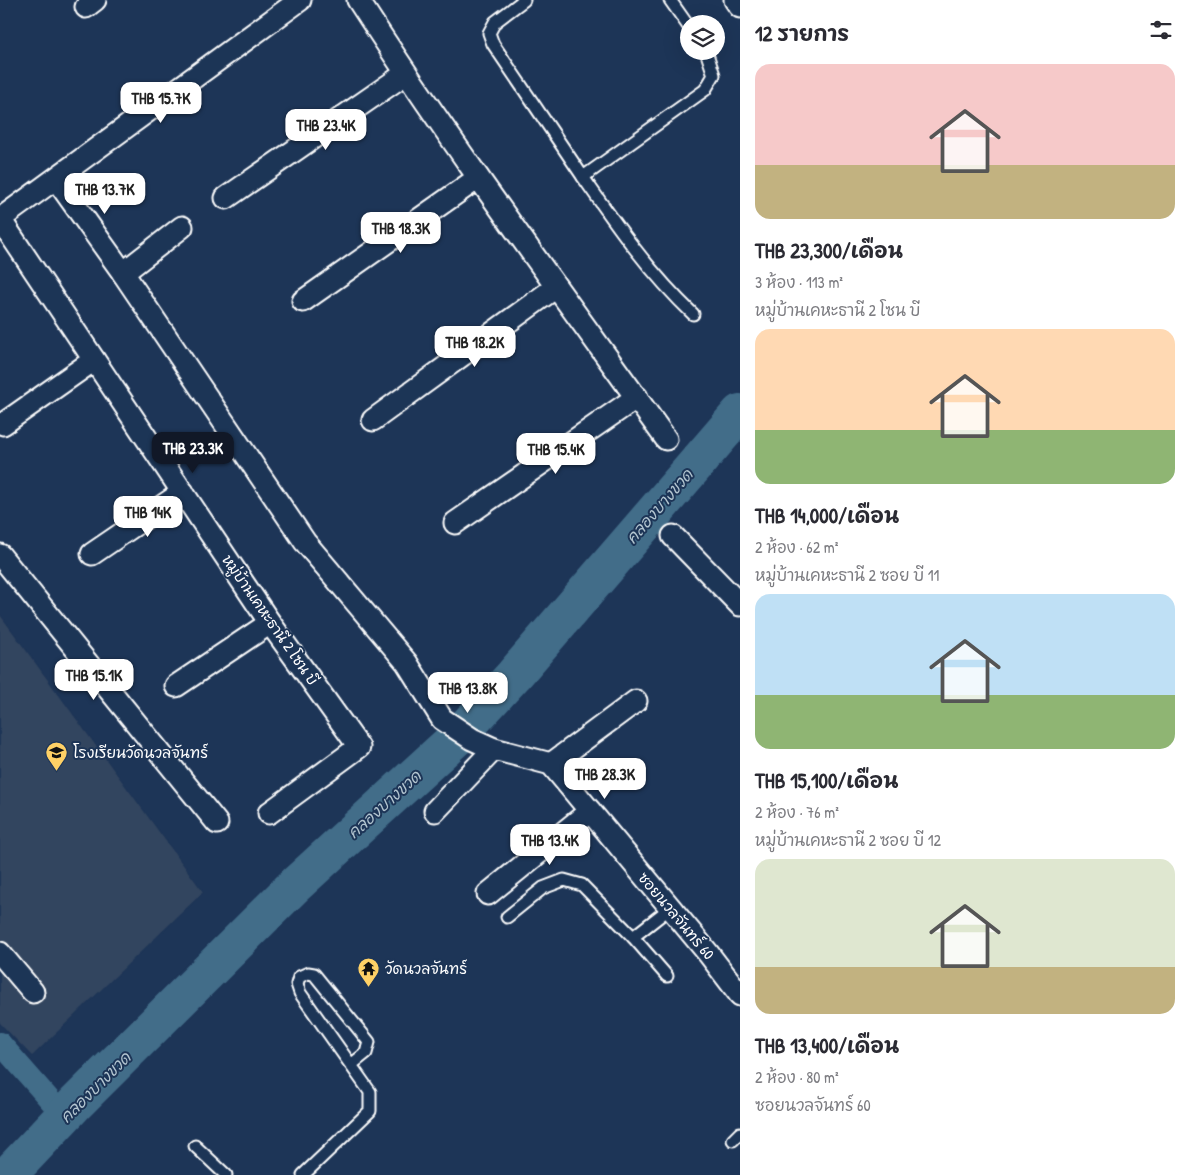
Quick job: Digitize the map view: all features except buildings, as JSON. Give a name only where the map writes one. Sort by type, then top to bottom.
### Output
[{"type":"street","points":[[0,219],[300,0]]},
{"type":"street","points":[[358,0],[405,74],[666,439]]},
{"type":"street","points":[[736,0],[740,7]]},
{"type":"street","points":[[226,198],[405,74]]},
{"type":"street","points":[[303,301],[478,178]]},
{"type":"street","points":[[56,179],[123,273],[305,542],[407,663],[442,719],[472,739],[494,749],[550,764],[636,701]]},
{"type":"street","name":"หมู่บ้านเคหะธานี 2 โซน บี","points":[[0,219],[270,623],[359,747],[270,812]]},
{"type":"street","points":[[123,273],[182,227]]},
{"type":"street","points":[[373,420],[556,287]]},
{"type":"street","points":[[3,424],[94,360]]},
{"type":"street","points":[[455,523],[637,397]]},
{"type":"street","points":[[92,554],[183,492]]},
{"type":"street","points":[[673,536],[740,605]]},
{"type":"street","points":[[0,556],[217,823]]},
{"type":"street","points":[[176,686],[270,623]]},
{"type":"street","points":[[435,811],[494,749]]},
{"type":"street","name":"ซอยนวลจันทร์ 60","points":[[550,764],[740,994]]},
{"type":"street","points":[[488,894],[590,811]]},
{"type":"street","points":[[0,953],[33,992]]},
{"type":"lane","points":[[524,0],[495,22],[489,33],[493,44],[638,256],[666,288],[693,314]]},
{"type":"lane","points":[[670,0],[681,15]]},
{"type":"lane","points":[[583,177],[705,90],[714,75],[709,60]]},
{"type":"lane","points":[[506,917],[543,888],[564,880],[582,885],[633,937],[667,976]]},
{"type":"lane","points":[[633,937],[670,908]]},
{"type":"lane","points":[[303,1175],[370,1111],[370,1092],[297,989],[299,977],[304,974],[314,974],[369,1042],[366,1053],[351,1065]]},
{"type":"lane","points":[[195,1146],[226,1175]]},
{"type":"shaded area","name":"โรงเรียนวัดนวลจันทร์","points":[[0,615],[203,892],[32,1056],[0,1023]]},
{"type":"waterway","name":"คลองบางขวด","points":[[8,1175],[76,1103],[293,887],[457,737],[514,675],[740,413]]},
{"type":"waterway","points":[[0,1043],[64,1116]]},
{"type":"place","name":"โรงเรียนวัดนวลจันทร์","points":[[57,772]]},
{"type":"place","name":"วัดนวลจันทร์","points":[[369,988]]}]
